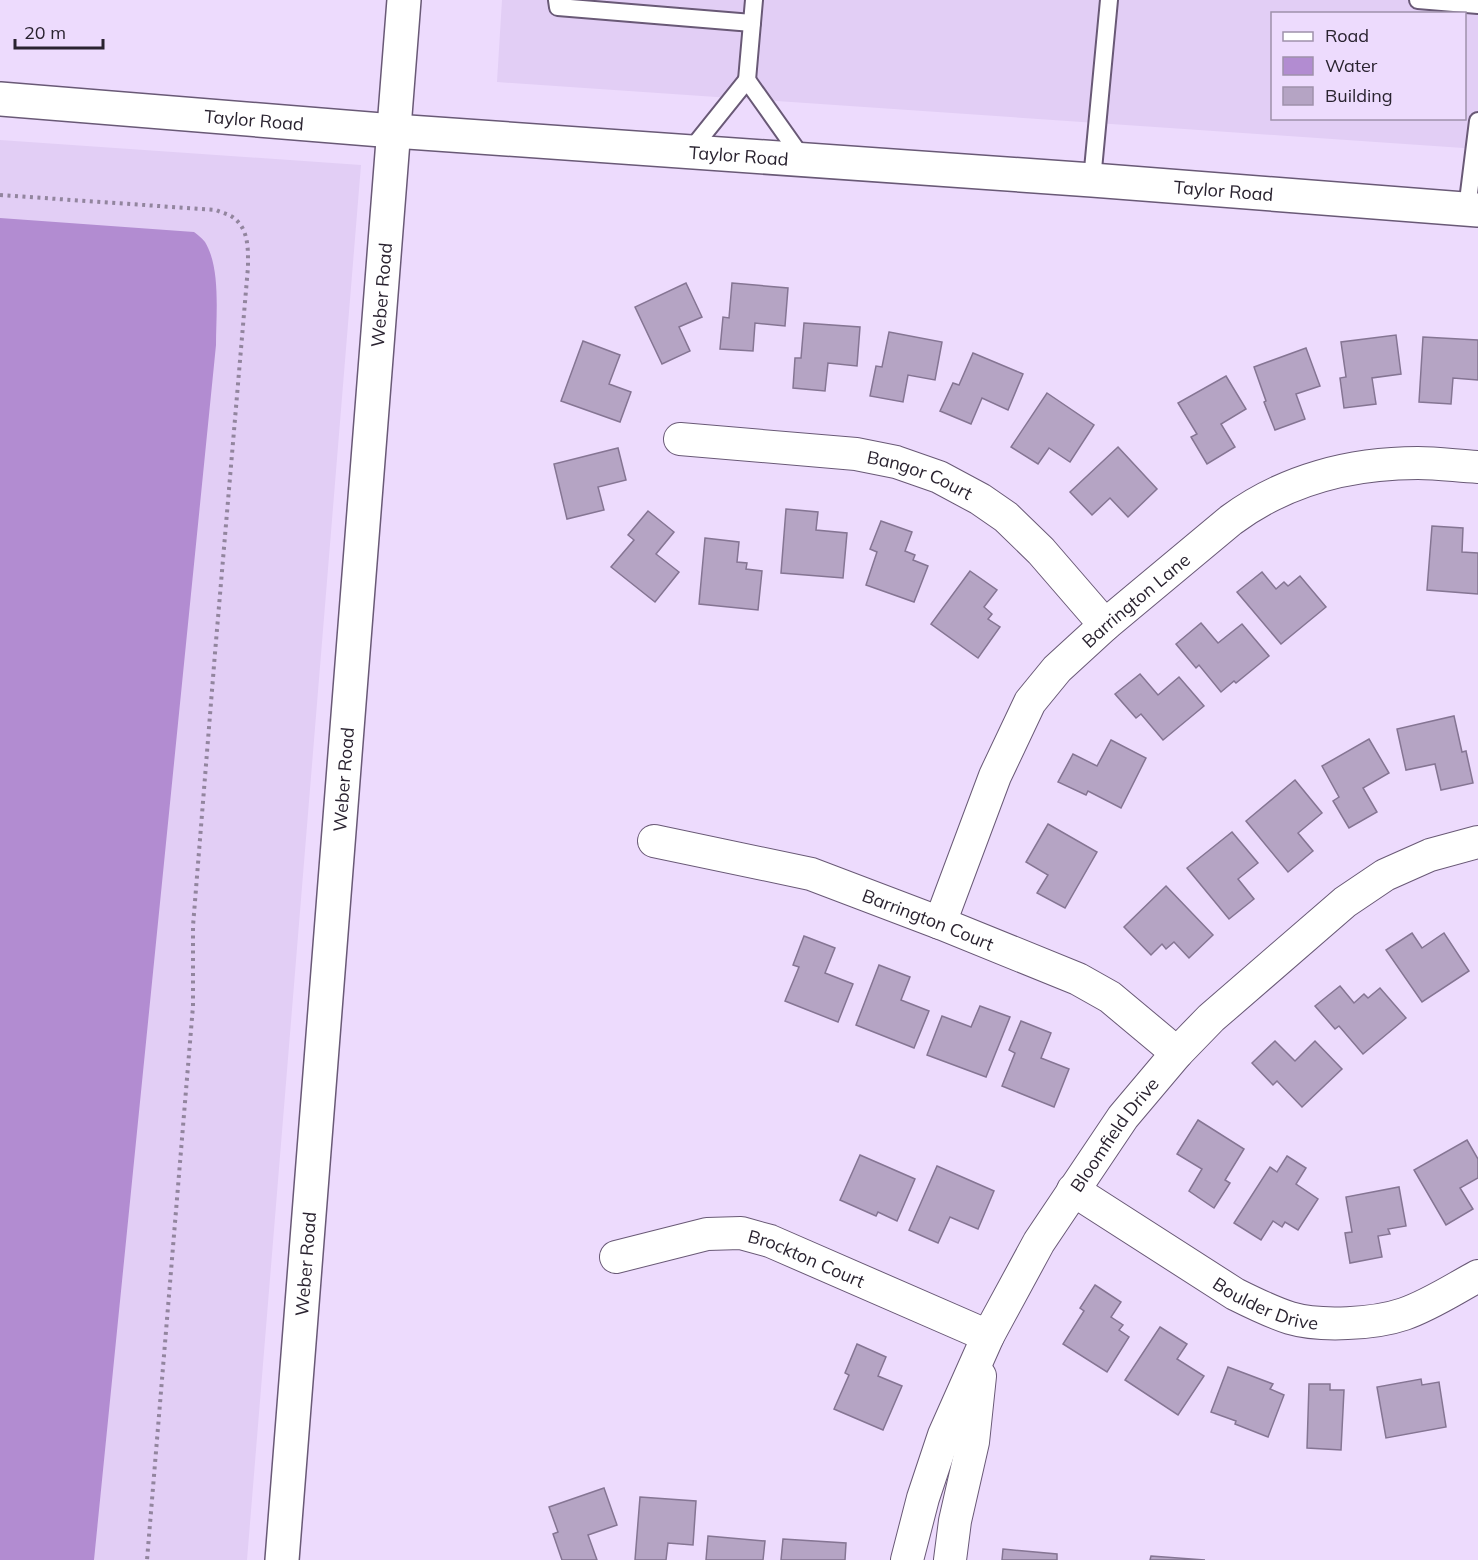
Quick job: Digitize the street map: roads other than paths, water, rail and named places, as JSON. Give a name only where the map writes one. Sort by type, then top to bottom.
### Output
[{"type":"main road","name":"Weber Road","points":[[282,1560],[404,0]]},
{"type":"main road","name":"Taylor Road","points":[[0,99],[1473,210]]},
{"type":"street","name":"Bangor Court","points":[[680,439],[856,454],[896,462],[939,477],[980,499],[1006,517],[1041,552],[1105,625]]},
{"type":"street","name":"Barrington Lane","points":[[940,923],[994,776],[1030,702],[1057,669],[1105,625],[1231,520],[1272,494],[1322,475],[1353,468],[1420,463],[1478,467]]},
{"type":"street","name":"Barrington Court","points":[[654,841],[811,874],[940,923],[1078,979],[1110,997],[1178,1053]]},
{"type":"street","name":"Bloomfield Drive","points":[[908,1560],[923,1498],[944,1435],[985,1343],[1039,1242],[1123,1117],[1211,1018],[1345,902],[1385,875],[1430,855],[1478,842]]},
{"type":"street","name":"Boulder Drive","points":[[1073,1190],[1235,1294],[1292,1318],[1345,1323],[1372,1321],[1404,1314],[1431,1303],[1478,1276]]},
{"type":"street","name":"Brockton Court","points":[[616,1257],[708,1234],[741,1233],[771,1241],[985,1343]]},
{"type":"street","points":[[950,1560],[956,1521],[974,1442],[985,1343]]},
{"type":"lane","points":[[557,0],[558,7],[752,23]]},
{"type":"lane","points":[[686,17],[687,0]]},
{"type":"lane","points":[[690,151],[747,80],[754,0]]},
{"type":"lane","points":[[1092,180],[1109,0]]},
{"type":"lane","points":[[1421,0],[1478,4]]},
{"type":"lane","points":[[747,80],[803,159]]},
{"type":"lane","points":[[1473,210],[1478,121]]},
{"type":"water","points":[[0,218],[194,232],[205,242],[216,278],[216,345],[94,1560],[0,1560]]}]
